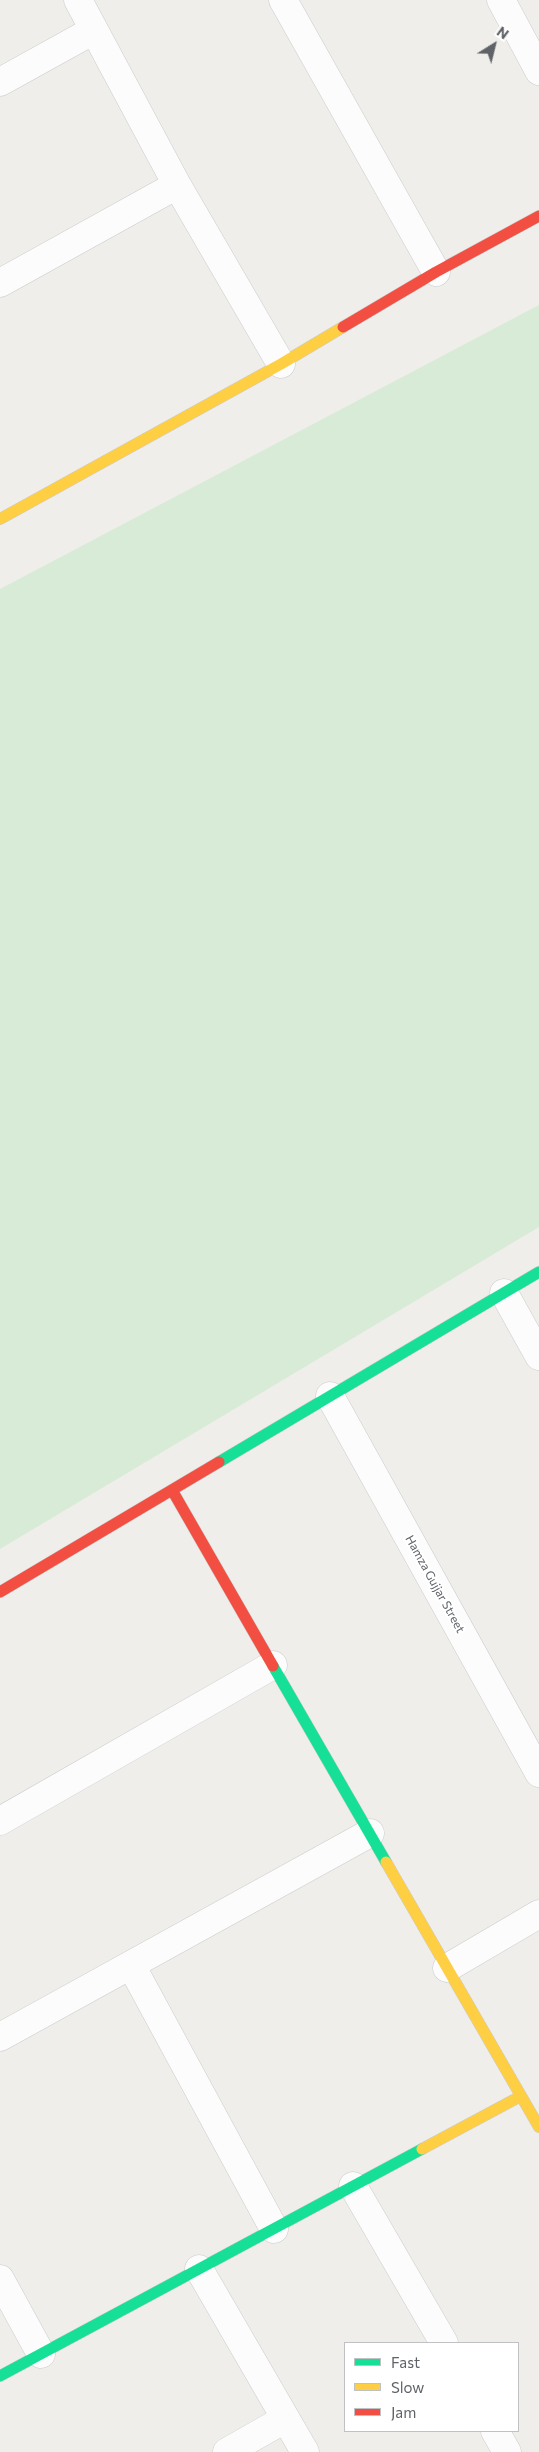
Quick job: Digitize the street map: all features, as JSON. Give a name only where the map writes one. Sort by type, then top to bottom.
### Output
[{"type":"street","points":[[78,0],[177,185],[281,364]]},
{"type":"street","points":[[283,0],[436,272]]},
{"type":"street","points":[[501,0],[539,71]]},
{"type":"street","points":[[0,82],[94,30]]},
{"type":"street","points":[[0,283],[177,185]]},
{"type":"street","points":[[0,519],[281,364],[436,272],[539,216]]},
{"type":"street","points":[[0,1592],[539,1272]]},
{"type":"street","points":[[504,1293],[539,1356]]},
{"type":"street","name":"Hamza Gujjar Street","points":[[330,1396],[539,1772]]},
{"type":"street","points":[[172,1490],[539,2127]]},
{"type":"street","points":[[0,1821],[273,1665]]},
{"type":"street","points":[[0,2037],[370,1833]]},
{"type":"street","points":[[447,1968],[539,1914]]},
{"type":"street","points":[[131,1965],[274,2229]]},
{"type":"street","points":[[0,2376],[521,2096]]},
{"type":"street","points":[[353,2186],[443,2342]]},
{"type":"street","points":[[199,2269],[305,2452]]},
{"type":"street","points":[[0,2279],[41,2354]]},
{"type":"street","points":[[227,2452],[286,2418]]},
{"type":"street","points":[[496,2432],[507,2452]]},
{"type":"green space","points":[[539,305],[539,1227],[0,1549],[0,589]]},
{"type":"traffic: fast","points":[[219,1462],[539,1272]]},
{"type":"traffic: fast","points":[[273,1666],[386,1862]]},
{"type":"traffic: fast","points":[[0,2376],[422,2149]]},
{"type":"traffic: slow","points":[[0,519],[281,364],[343,327]]},
{"type":"traffic: slow","points":[[386,1862],[539,2127]]},
{"type":"traffic: slow","points":[[422,2149],[521,2096]]},
{"type":"traffic: jam","points":[[343,327],[436,272],[539,216]]},
{"type":"traffic: jam","points":[[0,1592],[219,1462]]},
{"type":"traffic: jam","points":[[172,1490],[273,1666]]}]
